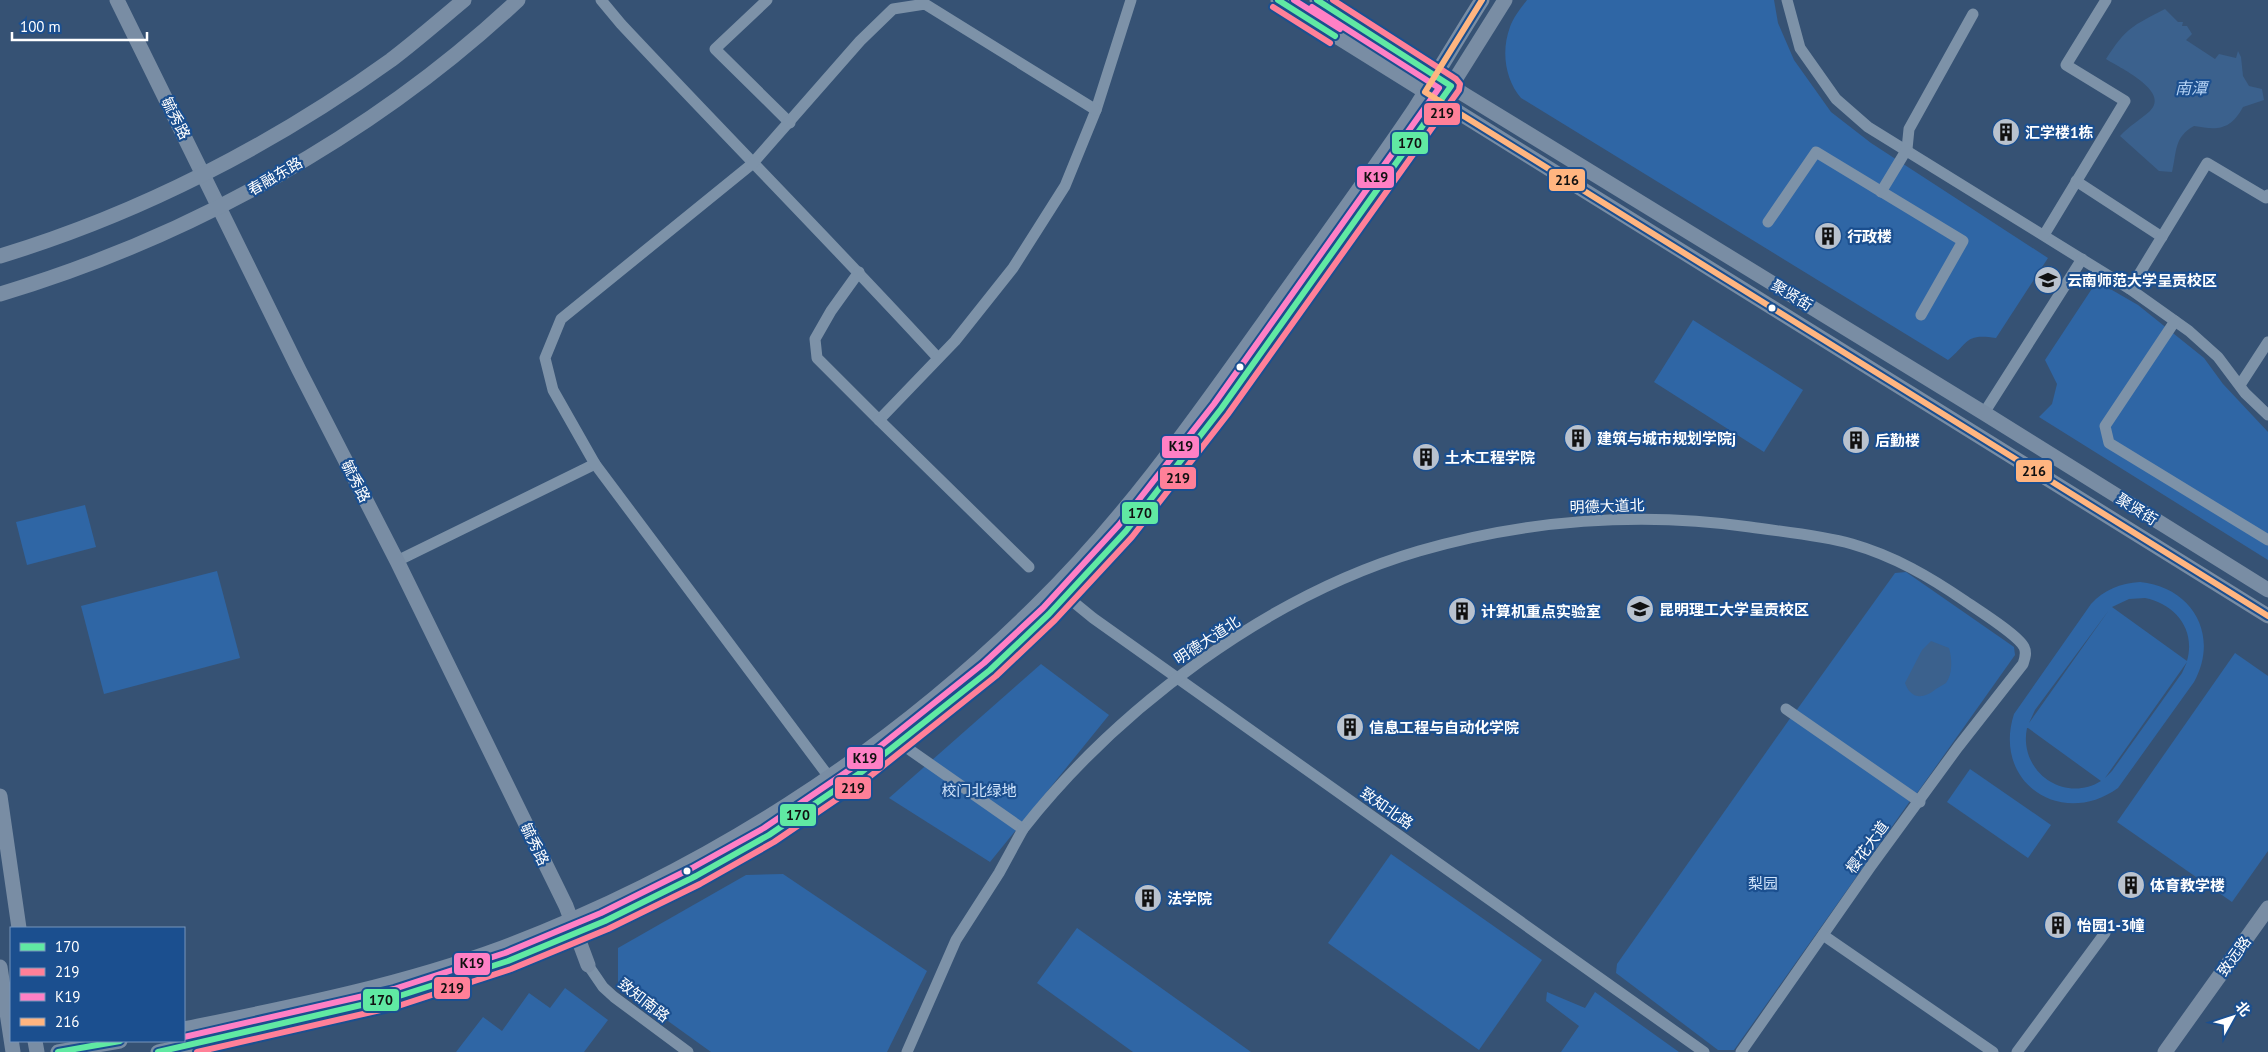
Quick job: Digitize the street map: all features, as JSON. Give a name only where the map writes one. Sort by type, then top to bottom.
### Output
[{"type":"street","name":"毓秀路","points":[[117,0],[300,370],[397,560],[575,926],[588,965]]},
{"type":"street","points":[[0,256],[76,231],[140,205],[296,122],[345,92],[392,59],[464,0]]},
{"type":"street","name":"春融东路","points":[[0,294],[103,259],[220,207],[308,157],[382,108],[452,58],[518,0]]},
{"type":"street","points":[[601,0],[620,24],[752,164],[859,272],[938,358]]},
{"type":"street","points":[[767,0],[715,49],[790,123]]},
{"type":"street","points":[[879,420],[955,341],[1013,268],[1065,186],[1096,110],[1131,0]]},
{"type":"street","name":"聚贤街","points":[[1278,0],[2268,616]]},
{"type":"street","name":"聚贤街","points":[[1317,0],[1451,86],[1984,413],[2268,590]]},
{"type":"street","points":[[185,1029],[286,1008],[392,983],[575,926],[605,921],[696,876],[769,835],[863,771],[900,743],[990,670],[1061,591],[1209,400],[1425,92],[1482,0]]},
{"type":"street","points":[[158,1052],[396,997],[500,964],[575,926],[599,908],[689,863],[760,823],[829,777],[914,714],[1061,591],[1126,531],[1166,481],[1441,102],[1505,0]]},
{"type":"street","points":[[1787,0],[1800,48],[1836,99],[1868,127],[1907,149],[2130,289],[2175,321],[2218,357],[2245,393],[2268,415]]},
{"type":"street","points":[[2044,235],[2125,101],[2066,65],[2106,0]]},
{"type":"street","points":[[829,777],[594,464],[553,390],[545,358],[561,319],[752,164],[860,42],[893,9],[925,4],[1096,110]]},
{"type":"street","points":[[1881,192],[1907,149],[1909,129],[1973,14]]},
{"type":"street","points":[[1768,222],[1816,152],[1963,242],[1921,315]]},
{"type":"street","points":[[2130,289],[2207,163],[2267,197]]},
{"type":"street","points":[[2076,181],[2162,237]]},
{"type":"street","points":[[1984,413],[2082,259]]},
{"type":"street","points":[[859,272],[831,311],[815,339],[817,358],[1029,567]]},
{"type":"street","points":[[2175,321],[2105,426],[2108,443],[2268,540]]},
{"type":"street","points":[[2240,385],[2268,342]]},
{"type":"street","points":[[397,560],[594,464]]},
{"type":"street","name":"明德大道北","points":[[907,1052],[956,940],[999,873],[1023,828],[1106,737],[1177,677],[1284,607],[1389,561],[1419,551],[1471,539],[1551,524],[1628,519],[1716,522],[1851,544],[1880,554],[1920,572],[2018,640],[2024,647],[2026,655],[2023,664]]},
{"type":"street","name":"致知北路","points":[[1061,591],[1093,618],[1704,1052]]},
{"type":"street","name":"樱花大道","points":[[1741,1052],[1958,747],[2023,664]]},
{"type":"street","points":[[1786,709],[1920,802]]},
{"type":"street","points":[[900,743],[1023,828]]},
{"type":"street","points":[[0,796],[19,927]]},
{"type":"street","name":"致远路","points":[[2166,1052],[2268,908]]},
{"type":"street","points":[[2017,1052],[2105,933]]},
{"type":"street","points":[[1822,936],[1993,1052]]},
{"type":"street","name":"致知南路","points":[[588,965],[603,987],[614,997],[688,1052]]},
{"type":"street","points":[[0,967],[10,1032]]},
{"type":"street","points":[[58,1052],[114,1042]]},
{"type":"green space","points":[[1527,0],[1774,0],[1778,23],[1794,60],[1831,112],[1871,143],[2048,258],[1996,338],[1972,338],[1948,360],[1521,98],[1508,74],[1505,55],[1507,36],[1511,24]]},
{"type":"green space","points":[[2095,284],[2112,290],[2138,305],[2204,358],[2223,384],[2268,432],[2268,560],[2039,417],[2052,404],[2057,384],[2045,360]]},
{"type":"green space","points":[[1693,320],[1803,390],[1764,452],[1654,382]]},
{"type":"green space","points":[[85,505],[96,547],[27,565],[16,522]]},
{"type":"green space","points":[[217,571],[240,658],[104,694],[81,606]]},
{"type":"green space","points":[[1906,572],[2014,647],[2015,655],[1915,796],[1796,711],[1895,573]]},
{"type":"green space","points":[[2140,582],[2158,586],[2174,593],[2187,603],[2196,616],[2202,631],[2204,647],[2201,664],[2194,682],[2118,788],[2096,799],[2075,803],[2054,801],[2036,792],[2022,778],[2013,760],[2010,738],[2014,714],[2091,604],[2107,591]],"holes":[[[2145,598],[2156,601],[2174,612],[2186,629],[2189,649],[2187,661],[2112,607],[2129,599]],[[2109,610],[2029,723],[2035,710]],[[2187,662],[2182,673],[2112,771],[2105,778]],[[2028,728],[2101,781],[2087,787],[2059,786],[2037,770],[2030,758],[2026,744]]]},
{"type":"green space","points":[[2235,653],[2268,676],[2268,851],[2232,902],[2117,822]]},
{"type":"green space","name":"校门北绿地","points":[[1041,664],[1109,715],[990,862],[889,798]]},
{"type":"green space","name":"梨园","points":[[1791,717],[1910,801],[1734,1050],[1718,1050],[1616,973],[1617,964]]},
{"type":"green space","points":[[1970,769],[2051,825],[2028,858],[1947,802]]},
{"type":"green space","points":[[1391,854],[1542,960],[1479,1050],[1328,943]]},
{"type":"green space","points":[[783,874],[927,971],[887,1052],[711,1052],[618,985],[618,948],[746,875]]},
{"type":"green space","points":[[1077,928],[1251,1052],[1133,1052],[1037,983]]},
{"type":"green space","points":[[565,988],[608,1020],[584,1052],[456,1052],[483,1017],[502,1031],[529,993],[550,1008]]},
{"type":"green space","points":[[1547,992],[1585,1008],[1595,992],[1679,1052],[1561,1052],[1579,1026],[1546,1001]]},
{"type":"water","name":"南潭","points":[[2165,9],[2178,22],[2183,22],[2182,26],[2187,26],[2192,34],[2186,40],[2215,59],[2219,54],[2236,58],[2238,51],[2241,57],[2243,76],[2249,86],[2262,89],[2264,100],[2243,107],[2228,125],[2216,128],[2194,126],[2188,130],[2177,145],[2172,172],[2159,171],[2120,136],[2150,111],[2155,103],[2154,96],[2140,80],[2106,59],[2125,34]]},
{"type":"water","points":[[1931,641],[1949,648],[1951,661],[1950,675],[1946,683],[1927,695],[1914,695],[1905,683],[1922,650]]},
{"type":"transit line","name":"170","points":[[1278,0],[1335,36]]},
{"type":"transit line","name":"K19","points":[[1294,0],[1340,29]]},
{"type":"transit line","name":"170","points":[[158,1052],[396,997],[508,961],[605,921],[696,876],[769,835],[863,771],[990,670],[1049,614],[1126,531],[1221,409],[1451,86],[1317,0]]},
{"type":"transit line","name":"219","points":[[197,1052],[398,1006],[511,969],[608,929],[700,884],[774,842],[868,778],[996,676],[1055,620],[1132,537],[1228,414],[1459,90],[1460,84],[1456,79],[1333,0]]},
{"type":"transit line","name":"216","points":[[1482,0],[1425,92],[2268,616]]},
{"type":"transit line","name":"219","points":[[1273,7],[1330,43]]},
{"type":"transit line","name":"K19","points":[[185,1037],[394,989],[505,953],[601,913],[692,868],[764,828],[858,764],[984,663],[1043,608],[1119,525],[1214,404],[1439,88],[1312,7]]},
{"type":"transit line","name":"170","points":[[58,1052],[114,1042]]},
{"type":"place","name":"汇学楼1栋","points":[[2006,132]]},
{"type":"place","name":"行政楼","points":[[1828,236]]},
{"type":"place","name":"云南师范大学呈贡校区","points":[[2048,280]]},
{"type":"place","name":"建筑与城市规划学院j","points":[[1578,438]]},
{"type":"place","name":"后勤楼","points":[[1856,440]]},
{"type":"place","name":"土木工程学院","points":[[1426,457]]},
{"type":"place","name":"昆明理工大学呈贡校区","points":[[1640,609]]},
{"type":"place","name":"计算机重点实验室","points":[[1462,611]]},
{"type":"place","name":"信息工程与自动化学院","points":[[1350,727]]},
{"type":"place","name":"体育教学楼","points":[[2131,885]]},
{"type":"place","name":"法学院","points":[[1148,898]]},
{"type":"place","name":"怡园1-3幢","points":[[2058,925]]}]
